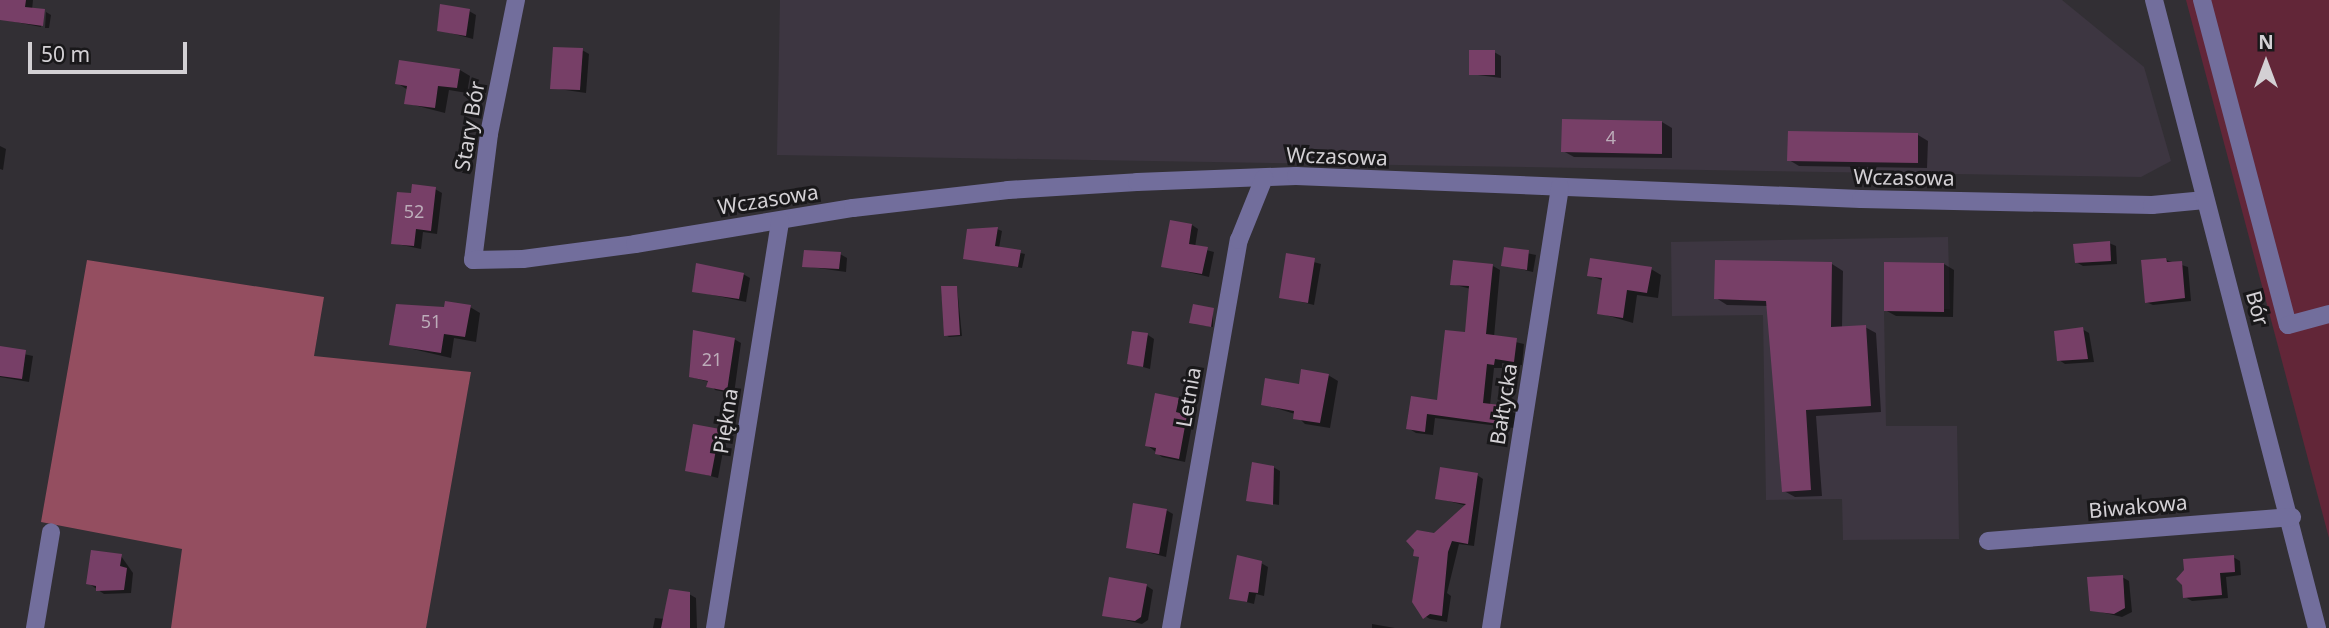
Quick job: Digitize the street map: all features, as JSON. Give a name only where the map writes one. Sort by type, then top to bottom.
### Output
[{"type":"street","name":"Stary Bór","points":[[472,260],[489,134],[516,0]]},
{"type":"street","name":"Bór","points":[[2154,0],[2205,200],[2292,517],[2317,628]]},
{"type":"street","points":[[2202,0],[2288,324],[2329,314]]},
{"type":"street","name":"Wczasowa","points":[[472,260],[536,257],[1008,190],[1264,178],[2124,205],[2205,200]]},
{"type":"street","name":"Letnia","points":[[1171,628],[1238,240],[1264,178]]},
{"type":"street","name":"Bałtycka","points":[[1491,628],[1560,187]]},
{"type":"street","name":"Piękna","points":[[715,628],[780,221]]},
{"type":"street","name":"Biwakowa","points":[[1988,541],[2292,517]]},
{"type":"street","points":[[35,628],[51,531]]},
{"type":"shaded area","points":[[780,0],[2062,0],[2144,67],[2171,161],[2141,177],[777,155]]},
{"type":"shaded area","points":[[2186,0],[2329,0],[2329,538]]},
{"type":"shaded area","points":[[1948,237],[1950,309],[1884,310],[1886,426],[1957,426],[1959,539],[1843,540],[1842,499],[1766,500],[1763,315],[1672,316],[1671,242]]},
{"type":"shaded area","points":[[87,260],[324,297],[314,356],[471,372],[426,628],[171,628],[182,549],[41,522]]},
{"type":"building","points":[[0,0],[26,0],[25,7],[45,9],[43,26],[0,20]]},
{"type":"building","points":[[440,4],[470,9],[466,36],[437,31]]},
{"type":"building","points":[[553,47],[583,48],[580,90],[550,89]]},
{"type":"building","points":[[1469,50],[1495,50],[1495,75],[1469,75]]},
{"type":"building","points":[[399,60],[460,69],[457,88],[438,86],[435,108],[404,104],[407,86],[395,84]]},
{"type":"building","points":[[1562,119],[1662,121],[1662,154],[1561,152]]},
{"type":"building","points":[[1788,131],[1918,133],[1918,163],[1787,161]]},
{"type":"building","points":[[412,184],[436,187],[431,231],[416,229],[414,246],[391,244],[397,192],[411,193]]},
{"type":"building","points":[[1170,220],[1192,224],[1189,244],[1208,247],[1202,274],[1161,267]]},
{"type":"building","points":[[998,227],[995,246],[1021,250],[1018,267],[963,259],[967,229]]},
{"type":"building","points":[[2110,241],[2111,261],[2075,263],[2073,244]]},
{"type":"building","points":[[1504,247],[1529,250],[1527,270],[1501,266]]},
{"type":"building","points":[[804,250],[841,252],[839,269],[802,267]]},
{"type":"building","points":[[1286,253],[1315,258],[1308,303],[1279,298]]},
{"type":"building","points":[[1590,258],[1652,267],[1647,293],[1627,290],[1623,318],[1597,314],[1602,278],[1587,276]]},
{"type":"building","points":[[2166,258],[2167,262],[2182,261],[2185,298],[2145,303],[2141,260]]},
{"type":"building","points":[[1453,260],[1493,264],[1486,334],[1517,338],[1514,362],[1495,359],[1494,365],[1487,364],[1483,403],[1509,406],[1507,425],[1427,414],[1425,432],[1406,429],[1411,396],[1437,400],[1445,330],[1465,332],[1469,286],[1450,285]]},
{"type":"building","points":[[1715,260],[1832,262],[1831,327],[1866,325],[1871,406],[1806,410],[1811,490],[1782,492],[1766,301],[1714,299]]},
{"type":"building","points":[[1884,262],[1944,263],[1944,312],[1884,311]]},
{"type":"building","points":[[696,263],[744,273],[739,299],[692,292]]},
{"type":"building","points":[[941,286],[957,286],[960,335],[944,336]]},
{"type":"building","points":[[445,301],[471,305],[465,337],[444,334],[441,353],[389,345],[396,304],[444,307]]},
{"type":"building","points":[[1193,304],[1214,308],[1211,327],[1189,323]]},
{"type":"building","points":[[2083,327],[2088,359],[2057,361],[2054,331]]},
{"type":"building","points":[[693,330],[735,338],[727,391],[706,387],[708,381],[689,377]]},
{"type":"building","points":[[1132,331],[1148,333],[1143,367],[1127,364]]},
{"type":"building","points":[[0,346],[26,350],[22,379],[0,376]]},
{"type":"building","points":[[1301,369],[1329,374],[1320,423],[1293,419],[1294,411],[1261,405],[1265,378],[1299,384]]},
{"type":"building","points":[[1155,393],[1179,398],[1176,412],[1187,415],[1179,459],[1155,454],[1156,448],[1145,446]]},
{"type":"building","points":[[693,424],[720,429],[711,476],[685,471]]},
{"type":"building","points":[[1252,462],[1274,466],[1273,505],[1246,501]]},
{"type":"building","points":[[1440,467],[1478,473],[1468,544],[1452,541],[1448,552],[1442,616],[1430,614],[1423,619],[1412,602],[1419,557],[1413,556],[1414,550],[1406,541],[1417,530],[1434,533],[1466,504],[1435,499]]},
{"type":"building","points":[[1133,503],[1167,509],[1159,554],[1126,548]]},
{"type":"building","points":[[91,550],[122,554],[120,566],[127,568],[124,590],[96,591],[96,586],[86,584]]},
{"type":"building","points":[[1237,555],[1262,561],[1258,593],[1249,592],[1247,602],[1229,599]]},
{"type":"building","points":[[2234,555],[2235,572],[2220,573],[2222,595],[2183,598],[2182,585],[2176,579],[2184,570],[2183,559]]},
{"type":"building","points":[[2123,575],[2125,608],[2114,614],[2090,611],[2087,577]]},
{"type":"building","points":[[1109,577],[1147,584],[1141,617],[1135,621],[1102,616]]},
{"type":"building","points":[[669,589],[690,592],[690,628],[661,628]]}]
